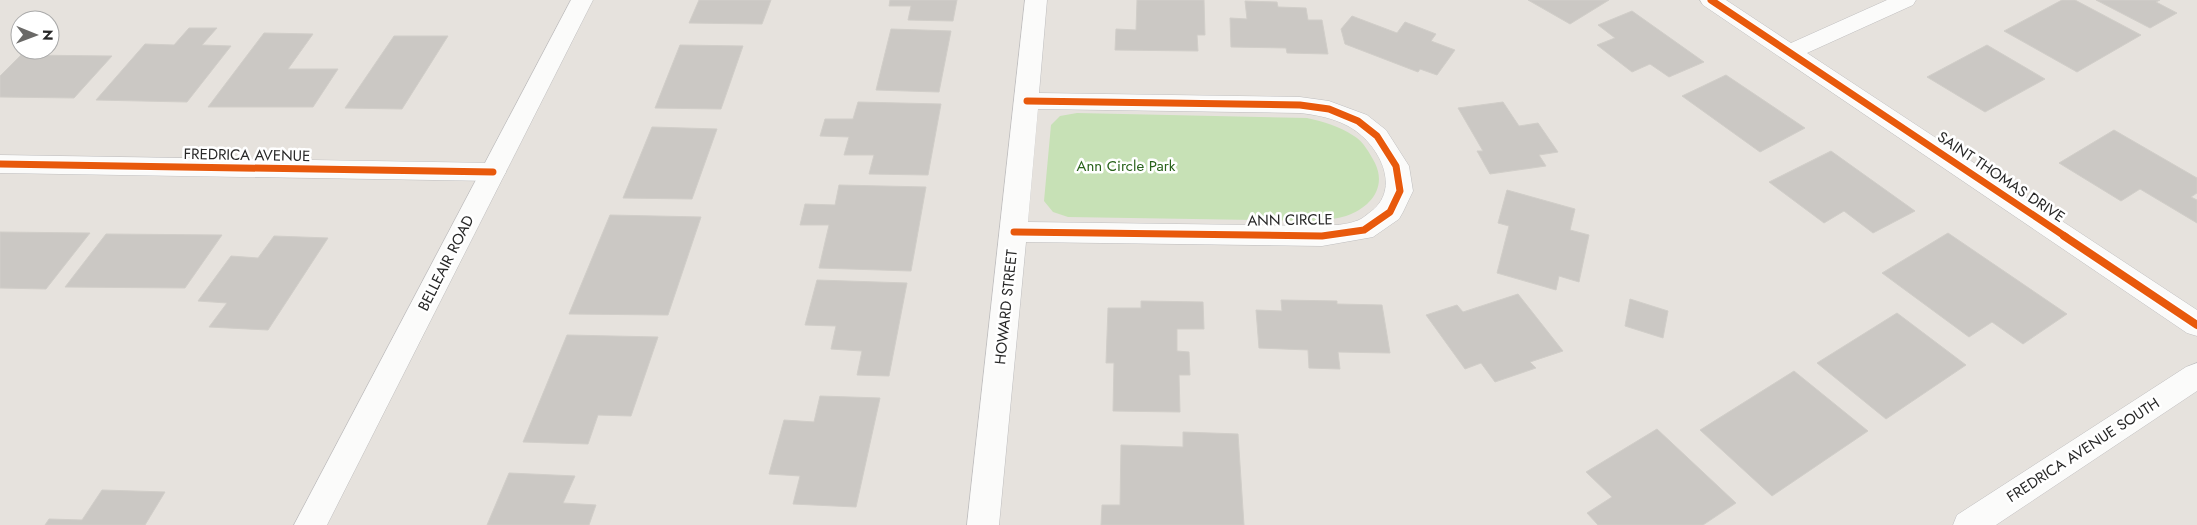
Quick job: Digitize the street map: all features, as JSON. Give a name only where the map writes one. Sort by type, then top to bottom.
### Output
[{"type":"street","name":"BELLEAIR ROAD","points":[[310,525],[582,0]]},
{"type":"street","name":"HOWARD STREET","points":[[983,525],[1036,0]]},
{"type":"street","name":"SAINT THOMAS DRIVE","points":[[1711,0],[2197,325]]},
{"type":"street","points":[[1790,52],[1905,0]]},
{"type":"street","name":"ANN CIRCLE","points":[[1014,232],[1322,236],[1364,230],[1390,212],[1400,191],[1396,166],[1377,136],[1358,122],[1329,109],[1300,105],[1027,101]]},
{"type":"street","name":"FREDRICA AVENUE","points":[[0,164],[493,172]]},
{"type":"street","name":"FREDRICA AVENUE SOUTH","points":[[1969,525],[2197,375]]},
{"type":"green space","name":"Ann Circle Park","points":[[1077,113],[1307,118],[1343,130],[1360,141],[1375,163],[1379,181],[1374,196],[1362,208],[1343,217],[1319,221],[1068,217],[1053,212],[1044,201],[1051,125],[1060,116]]},
{"type":"building","points":[[699,0],[771,0],[762,24],[689,23]]},
{"type":"building","points":[[890,0],[957,0],[953,21],[908,20],[911,6],[889,6]]},
{"type":"building","points":[[1137,0],[1204,0],[1205,35],[1197,35],[1198,51],[1115,50],[1116,29],[1136,30]]},
{"type":"building","points":[[1528,0],[1609,0],[1570,24]]},
{"type":"building","points":[[2062,0],[2075,0],[2141,35],[2077,72],[2004,31]]},
{"type":"building","points":[[2096,0],[2160,0],[2156,2],[2177,13],[2150,28]]},
{"type":"building","points":[[1245,1],[1277,2],[1278,7],[1306,8],[1308,20],[1322,20],[1328,54],[1287,53],[1286,48],[1231,47],[1230,18],[1247,19]]},
{"type":"building","points":[[1632,11],[1704,62],[1669,77],[1650,64],[1632,72],[1597,45],[1615,38],[1598,25]]},
{"type":"building","points":[[1352,16],[1397,33],[1405,22],[1436,34],[1431,41],[1455,50],[1437,75],[1420,69],[1418,72],[1345,44],[1341,29]]},
{"type":"building","points":[[189,28],[217,28],[202,45],[231,46],[187,102],[96,100],[145,44],[174,45]]},
{"type":"building","points":[[891,29],[951,31],[939,92],[876,90]]},
{"type":"building","points":[[264,33],[313,34],[288,69],[338,69],[313,107],[208,107]]},
{"type":"building","points":[[394,36],[448,36],[402,109],[345,108]]},
{"type":"building","points":[[680,45],[743,46],[721,109],[655,108]]},
{"type":"building","points":[[1987,45],[2045,79],[1985,112],[1927,77]]},
{"type":"building","points":[[60,55],[112,56],[74,98],[0,97],[0,76],[16,60],[60,60]]},
{"type":"building","points":[[1726,75],[1805,128],[1760,152],[1682,96]]},
{"type":"building","points":[[858,102],[941,104],[928,175],[869,174],[874,155],[844,155],[849,137],[820,136],[825,119],[853,119]]},
{"type":"building","points":[[1503,102],[1519,126],[1538,123],[1558,152],[1539,155],[1546,166],[1490,174],[1477,151],[1483,151],[1458,108]]},
{"type":"building","points":[[652,127],[717,129],[692,199],[623,198]]},
{"type":"building","points":[[2114,130],[2197,178],[2197,193],[2191,197],[2197,200],[2197,223],[2140,189],[2121,201],[2059,163]]},
{"type":"building","points":[[1831,151],[1915,211],[1873,233],[1844,211],[1824,223],[1769,182]]},
{"type":"building","points":[[839,185],[926,187],[911,271],[819,268],[829,225],[800,225],[805,204],[835,205]]},
{"type":"building","points":[[1507,190],[1575,209],[1570,230],[1589,235],[1579,282],[1559,276],[1556,290],[1497,273],[1509,226],[1498,223]]},
{"type":"building","points":[[610,215],[701,217],[668,315],[569,314]]},
{"type":"building","points":[[0,232],[90,233],[46,289],[0,288]]},
{"type":"building","points":[[1948,233],[2067,314],[2023,344],[1992,322],[1969,337],[1882,273]]},
{"type":"building","points":[[106,234],[222,235],[185,288],[65,287]]},
{"type":"building","points":[[274,236],[328,238],[268,330],[209,327],[227,303],[198,301],[231,256],[258,258]]},
{"type":"building","points":[[817,280],[907,283],[889,376],[857,375],[862,351],[831,349],[836,326],[805,325]]},
{"type":"building","points":[[1518,294],[1563,351],[1530,362],[1536,368],[1495,382],[1481,363],[1465,369],[1426,315],[1457,305],[1463,312]]},
{"type":"building","points":[[1630,299],[1668,311],[1663,338],[1625,326]]},
{"type":"building","points":[[1281,300],[1337,301],[1337,304],[1382,305],[1390,353],[1338,352],[1340,369],[1309,368],[1308,350],[1259,348],[1256,310],[1282,311]]},
{"type":"building","points":[[1141,301],[1203,302],[1204,329],[1177,329],[1177,351],[1189,352],[1190,375],[1179,375],[1180,412],[1113,411],[1114,363],[1106,363],[1108,308],[1141,308]]},
{"type":"building","points":[[1897,313],[1966,365],[1886,419],[1817,363]]},
{"type":"building","points":[[567,335],[658,337],[631,416],[598,415],[588,444],[523,442]]},
{"type":"building","points":[[1794,371],[1868,431],[1772,496],[1700,430]]},
{"type":"building","points":[[820,396],[880,398],[856,507],[793,504],[800,476],[769,474],[784,420],[814,422]]},
{"type":"building","points":[[1657,429],[1736,503],[1703,525],[1598,525],[1587,513],[1612,497],[1586,472]]},
{"type":"building","points":[[1183,432],[1238,434],[1244,525],[1101,525],[1102,505],[1120,505],[1121,445],[1183,447]]},
{"type":"building","points":[[509,473],[575,476],[563,503],[596,505],[589,525],[487,525]]},
{"type":"building","points":[[102,490],[165,492],[145,525],[45,525],[49,519],[82,520]]},
{"type":"cycle path","points":[[1711,0],[2197,325]]},
{"type":"cycle path","points":[[1014,232],[1322,236],[1364,230],[1390,212],[1400,191],[1396,166],[1377,136],[1358,121],[1329,109],[1300,105],[1027,101]]},
{"type":"cycle path","points":[[0,164],[493,172]]}]
